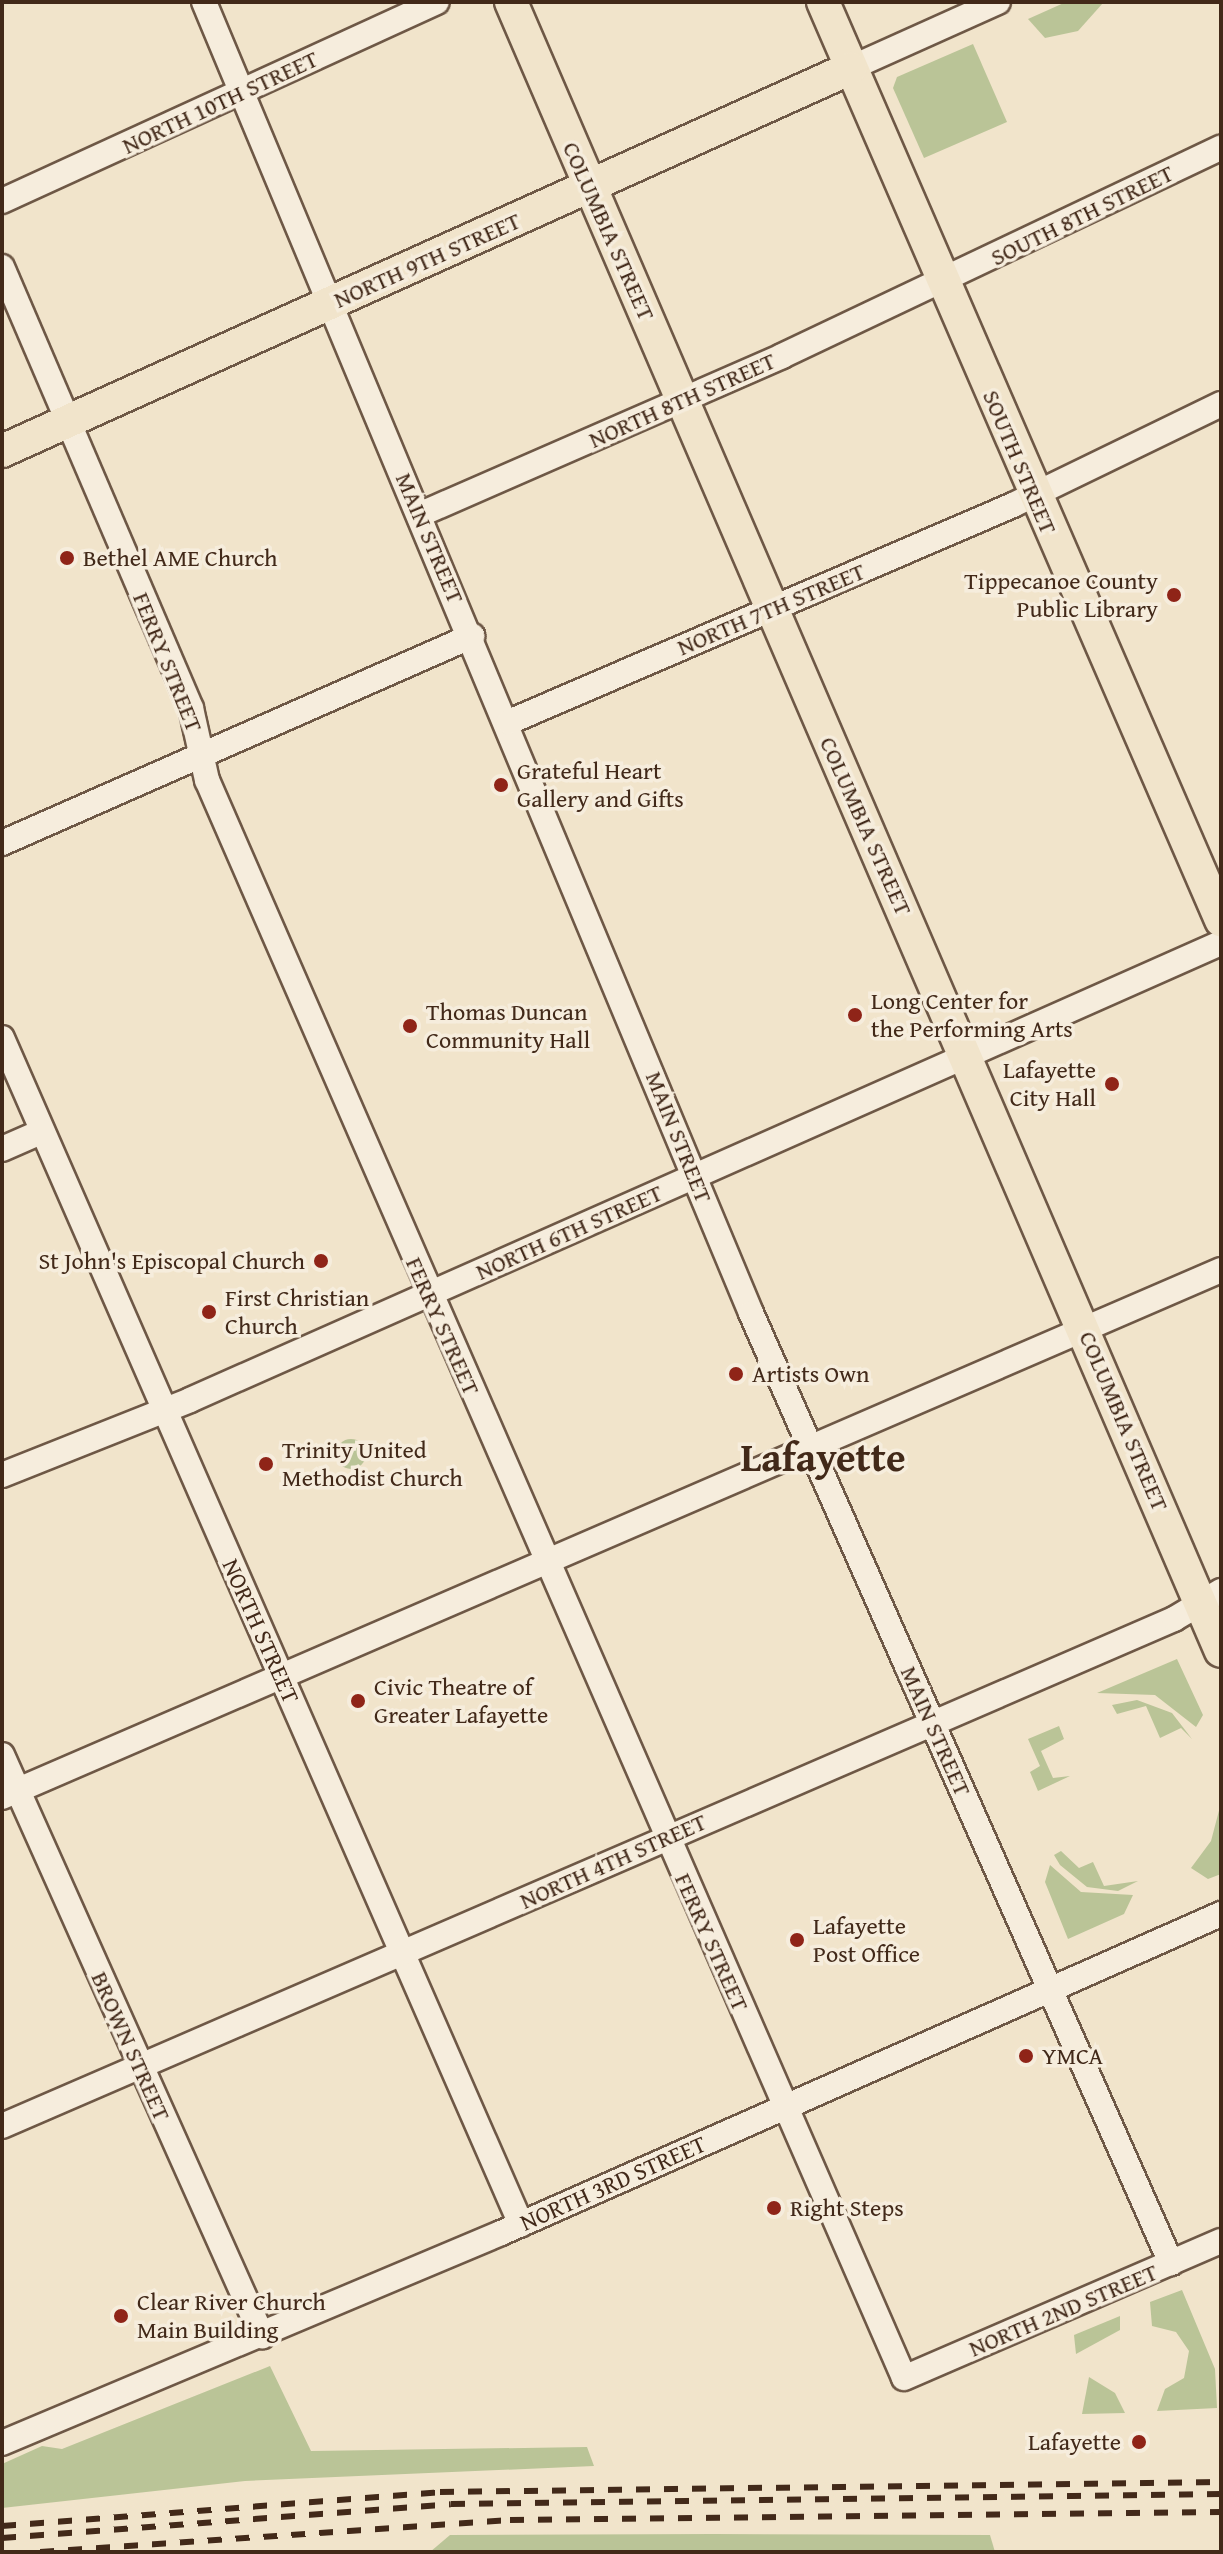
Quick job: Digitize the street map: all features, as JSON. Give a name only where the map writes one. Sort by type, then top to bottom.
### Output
[{"type":"main road","name":"COLUMBIA STREET","points":[[511,2],[770,609],[1086,1330],[1211,1597],[1221,1651]]},
{"type":"main road","name":"SOUTH STREET","points":[[823,2],[1033,494],[1221,920]]},
{"type":"main road","name":"NORTH 9TH STREET","points":[[2,451],[851,68]]},
{"type":"street","name":"MAIN STREET","points":[[204,2],[509,722],[695,1178],[811,1451],[1171,2263]]},
{"type":"street","name":"NORTH 10TH STREET","points":[[2,201],[437,2]]},
{"type":"street","points":[[851,68],[998,2]]},
{"type":"street","name":"SOUTH 8TH STREET","points":[[943,282],[1221,148]]},
{"type":"street","name":"FERRY STREET","points":[[2,267],[191,708],[203,755],[429,1294],[904,2378]]},
{"type":"street","name":"NORTH 8TH STREET","points":[[421,514],[943,282]]},
{"type":"street","name":"NORTH 7TH STREET","points":[[509,722],[1033,494],[1221,404]]},
{"type":"street","points":[[2,843],[472,636]]},
{"type":"street","name":"NORTH 6TH STREET","points":[[2,1475],[163,1409],[695,1178],[1221,943]]},
{"type":"street","name":"NORTH STREET","points":[[2,1038],[281,1678],[406,1954],[521,2224]]},
{"type":"street","points":[[2,1149],[41,1132]]},
{"type":"street","points":[[10,1794],[548,1565],[1221,1270]]},
{"type":"street","name":"NORTH 4TH STREET","points":[[2,2126],[406,1954],[1211,1597]]},
{"type":"street","name":"BROWN STREET","points":[[2,1755],[10,1794],[140,2066],[262,2336]]},
{"type":"street","name":"NORTH 3RD STREET","points":[[2,2443],[262,2336],[521,2224],[1048,1986],[1221,1914]]},
{"type":"street","name":"NORTH 2ND STREET","points":[[904,2378],[1221,2241]]},
{"type":"green space","points":[[1066,2],[1103,3],[1078,31],[1045,38],[1028,19]]},
{"type":"green space","points":[[973,44],[1007,122],[924,158],[893,88],[897,77]]},
{"type":"green space","points":[[351,1439],[362,1443],[366,1454],[362,1465],[351,1469],[340,1465],[336,1454],[340,1443]]},
{"type":"green space","points":[[1177,1659],[1203,1715],[1196,1727],[1155,1695],[1097,1693]]},
{"type":"green space","points":[[1137,1700],[1172,1713],[1192,1739],[1181,1728],[1160,1738],[1146,1706],[1117,1714],[1112,1705]]},
{"type":"green space","points":[[1059,1726],[1064,1739],[1041,1751],[1053,1778],[1070,1776],[1038,1791],[1030,1772],[1040,1766],[1028,1739]]},
{"type":"green space","points":[[1221,1803],[1221,1874],[1208,1879],[1191,1868],[1211,1841]]},
{"type":"green space","points":[[1061,1851],[1079,1868],[1093,1862],[1104,1886],[1138,1881],[1118,1891],[1087,1887],[1060,1865],[1054,1855]]},
{"type":"green space","points":[[1050,1865],[1081,1892],[1133,1895],[1124,1914],[1068,1939],[1045,1882]]},
{"type":"green space","points":[[1182,2290],[1215,2369],[1217,2408],[1157,2411],[1165,2389],[1184,2378],[1189,2351],[1176,2332],[1152,2326],[1150,2302]]},
{"type":"green space","points":[[1120,2316],[1120,2330],[1076,2354],[1074,2335]]},
{"type":"green space","points":[[270,2366],[311,2451],[587,2447],[594,2466],[245,2481],[2,2508],[2,2464],[42,2446],[62,2449]]},
{"type":"green space","points":[[1089,2377],[1115,2393],[1125,2413],[1082,2414]]},
{"type":"green space","points":[[450,2535],[990,2535],[995,2552],[430,2552]]},
{"type":"railway","points":[[2,2526],[440,2492],[1221,2482]]},
{"type":"railway","points":[[2,2538],[451,2504],[1221,2494]]},
{"type":"railway","points":[[40,2552],[510,2520],[1221,2512]]},
{"type":"place","name":"Bethel AME Church","points":[[67,558]]},
{"type":"place","name":"Tippecanoe County Public Library","points":[[1174,595]]},
{"type":"place","name":"Grateful Heart Gallery and Gifts","points":[[501,785]]},
{"type":"place","name":"Long Center for the Performing Arts","points":[[855,1015]]},
{"type":"place","name":"Thomas Duncan Community Hall","points":[[410,1026]]},
{"type":"place","name":"Lafayette City Hall","points":[[1112,1084]]},
{"type":"place","name":"St John's Episcopal Church","points":[[321,1261]]},
{"type":"place","name":"First Christian Church","points":[[209,1312]]},
{"type":"place","name":"Artists Own","points":[[736,1374]]},
{"type":"place","name":"Trinity United Methodist Church","points":[[266,1464]]},
{"type":"place","name":"Civic Theatre of Greater Lafayette","points":[[358,1701]]},
{"type":"place","name":"Lafayette Post Office","points":[[797,1940]]},
{"type":"place","name":"YMCA","points":[[1026,2056]]},
{"type":"place","name":"Right Steps","points":[[774,2208]]},
{"type":"place","name":"Clear River Church Main Building","points":[[121,2316]]},
{"type":"place","name":"Lafayette","points":[[1139,2442]]},
{"type":"district","name":"Lafayette","points":[[823,1457]]}]
